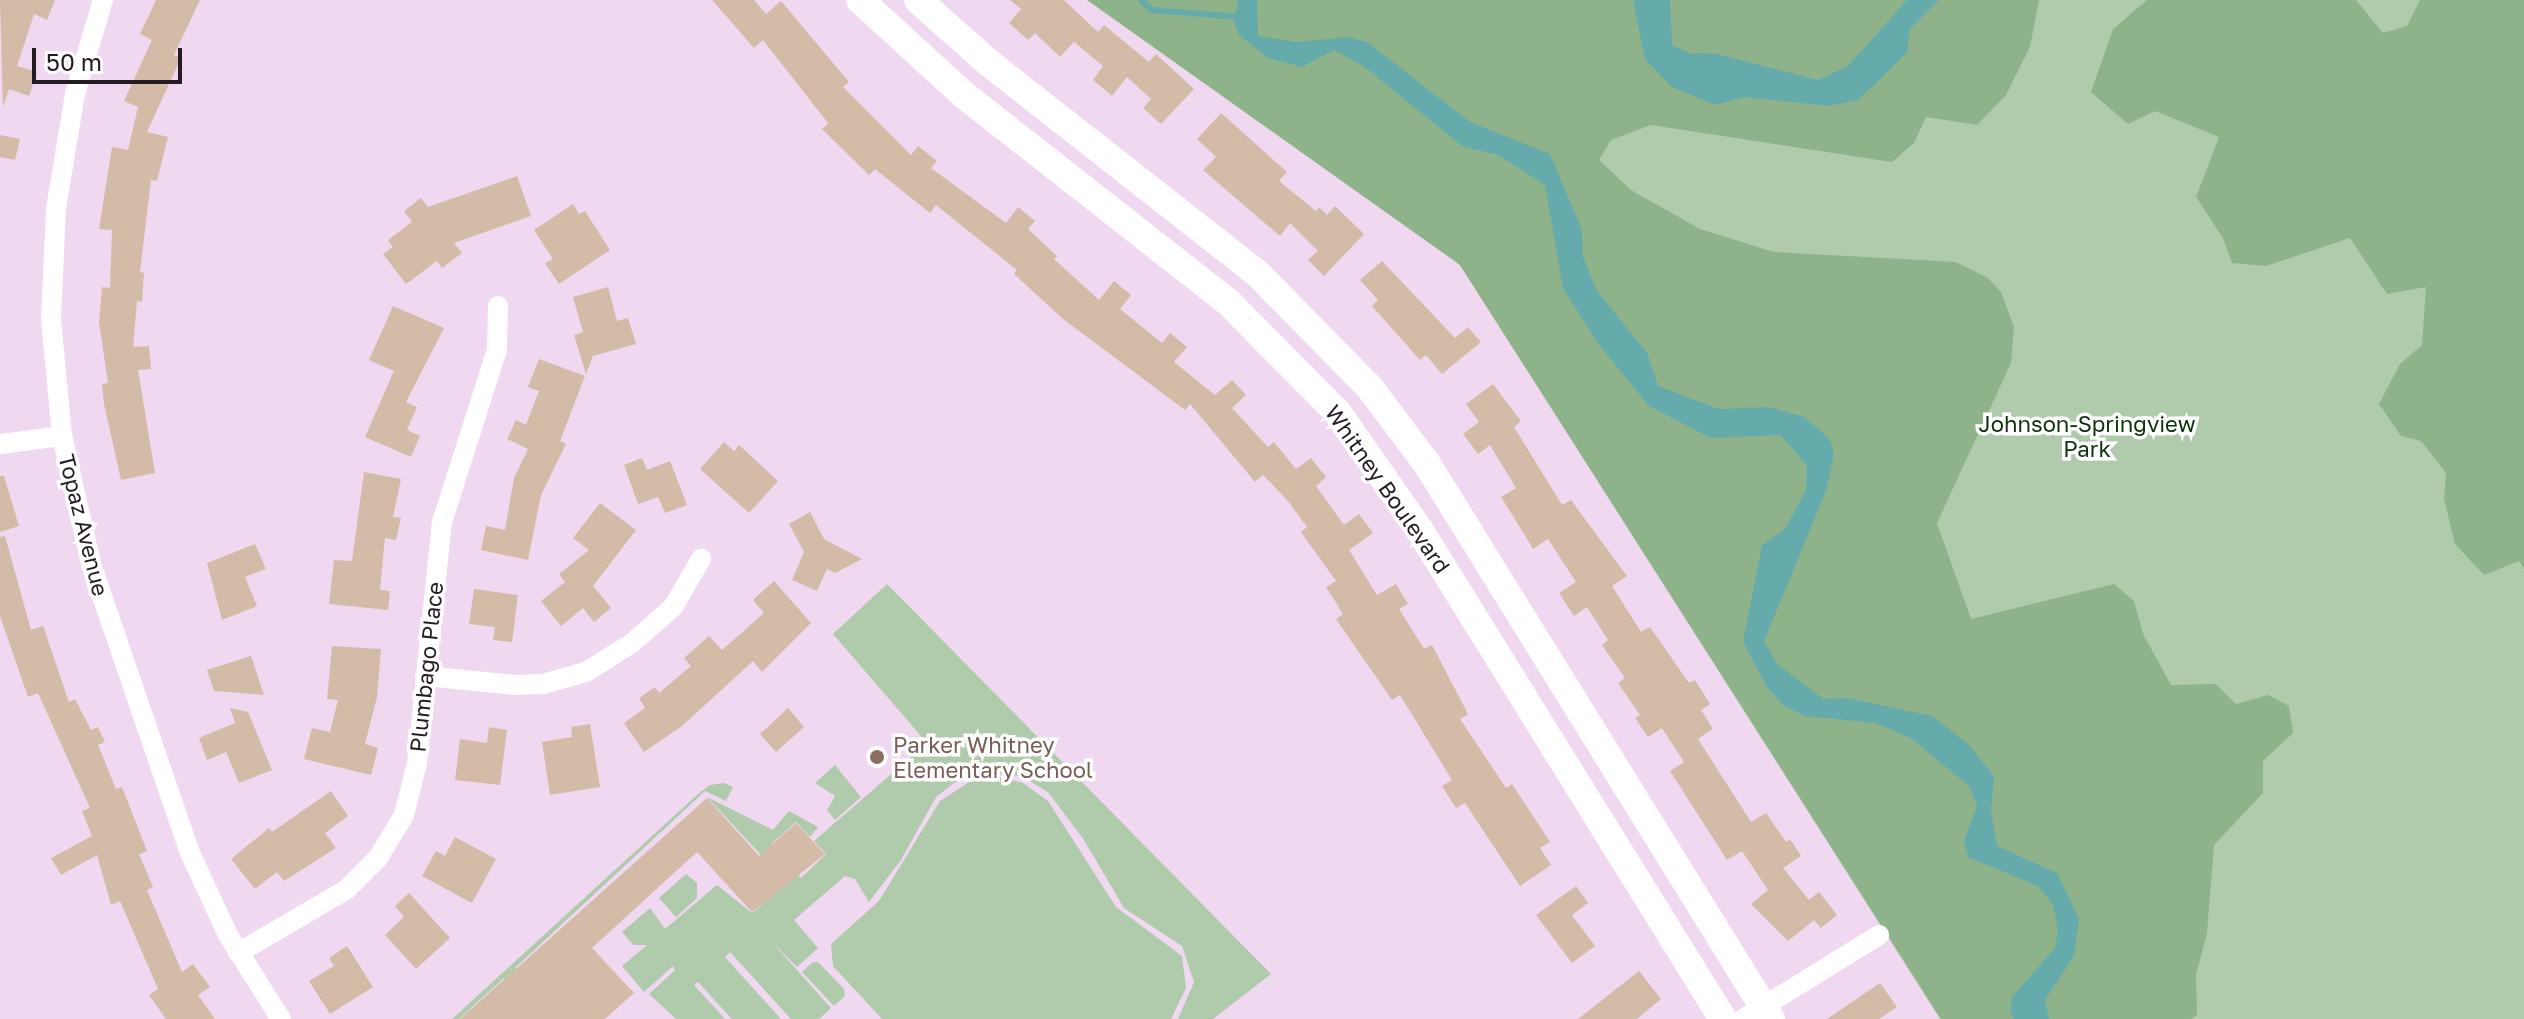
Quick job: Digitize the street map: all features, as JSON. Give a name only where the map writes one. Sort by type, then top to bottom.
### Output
[{"type":"street","name":"Topaz Avenue","points":[[103,0],[75,94],[56,209],[51,319],[62,436],[103,602],[190,853],[238,953],[281,1019]]},
{"type":"street","name":"Whitney Boulevard","points":[[860,0],[964,95],[1229,303],[1338,413],[1419,529],[1723,1019]]},
{"type":"street","name":"Whitney Boulevard","points":[[918,0],[989,63],[1256,272],[1370,388],[1433,474],[1759,1015]]},
{"type":"street","name":"Plumbago Place","points":[[238,953],[346,890],[392,838],[412,791],[442,522],[497,350],[498,306]]},
{"type":"street","points":[[0,444],[62,436]]},
{"type":"street","points":[[425,676],[515,685],[543,684],[586,672],[632,643],[673,607],[701,559]]},
{"type":"street","points":[[1759,1015],[1879,935]]},
{"type":"green space","name":"Johnson-Springview Park","points":[[1155,0],[2524,0],[2524,1019],[1940,1019],[1460,265]]},
{"type":"green space","points":[[887,584],[1271,974],[1213,1019],[1178,1019],[1194,982],[1182,946],[1124,908],[1084,840],[1048,792],[1021,776],[983,772],[954,783],[936,797],[901,860],[869,902],[855,879],[845,876],[794,920],[818,948],[797,967],[771,941],[831,1008],[819,1019],[791,1019],[730,952],[725,957],[781,1019],[732,1019],[698,982],[694,985],[725,1019],[676,1019],[649,994],[675,970],[673,966],[644,992],[622,966],[647,945],[633,945],[622,932],[650,908],[665,929],[717,885],[752,913],[787,883],[707,797],[773,830],[789,811],[818,827],[810,837],[796,822],[771,844],[801,878],[826,854],[814,841],[927,743],[833,634]]},
{"type":"green space","points":[[835,765],[861,797],[835,820],[827,810],[835,796],[815,783]]},
{"type":"green space","points":[[999,777],[1023,783],[1048,801],[1116,907],[1182,956],[1186,988],[1171,1019],[882,1019],[833,966],[831,944],[879,901],[940,801],[971,781]]},
{"type":"green space","points":[[724,783],[733,787],[726,801],[705,791],[515,968],[520,974],[509,983],[504,978],[459,1019],[452,1019],[698,794],[710,785]]},
{"type":"green space","points":[[686,874],[697,883],[697,898],[676,917],[659,898]]},
{"type":"green space","points":[[813,962],[818,962],[844,989],[845,996],[834,1006],[802,972]]},
{"type":"shaded area","points":[[1087,0],[2039,0],[2030,47],[2006,95],[1977,125],[1926,117],[1914,143],[1892,162],[1651,125],[1611,140],[1599,160],[1631,190],[1700,229],[1774,252],[1956,262],[1988,278],[2001,292],[2014,327],[2011,363],[1937,523],[1971,619],[2114,584],[2134,601],[2143,634],[2171,685],[2216,684],[2236,704],[2268,695],[2289,706],[2293,733],[2263,761],[2263,793],[2214,845],[2207,933],[2196,975],[2197,1015],[2191,1019],[1941,1019],[1460,265]]},
{"type":"shaded area","points":[[1238,0],[1257,0],[1258,36],[1297,42],[1348,37],[1367,42],[1470,122],[1550,154],[1582,230],[1583,257],[1597,291],[1647,353],[1658,386],[1719,409],[1768,407],[1805,417],[1830,440],[1834,454],[1826,491],[1764,641],[1777,664],[1823,699],[1847,698],[1932,716],[1968,744],[1994,776],[1991,812],[1997,846],[2057,873],[2079,919],[2074,956],[2045,1000],[2049,1019],[2014,1019],[2010,1011],[2012,997],[2055,948],[2058,931],[2053,905],[2038,886],[1968,857],[1964,841],[1977,806],[1969,786],[1912,739],[1876,723],[1805,716],[1784,706],[1767,687],[1743,642],[1762,545],[1785,529],[1806,490],[1807,466],[1780,435],[1711,438],[1649,406],[1597,342],[1563,288],[1545,185],[1498,155],[1462,146],[1366,68],[1334,50],[1302,67],[1268,58],[1239,35],[1234,22]]},
{"type":"shaded area","points":[[1633,0],[1670,0],[1672,45],[1691,54],[1713,53],[1818,80],[1848,66],[1907,0],[1939,0],[1910,29],[1907,52],[1873,86],[1857,100],[1829,106],[1744,97],[1715,105],[1672,87],[1645,59]]},
{"type":"shaded area","points":[[2147,0],[2356,0],[2383,33],[2407,26],[2420,0],[2524,0],[2524,569],[2519,561],[2484,575],[2455,544],[2444,499],[2446,473],[2421,441],[2401,436],[2379,404],[2400,364],[2422,345],[2426,287],[2387,294],[2350,238],[2266,266],[2232,263],[2223,238],[2196,197],[2219,137],[2155,111],[2128,124],[2091,92],[2113,29]]},
{"type":"building","points":[[0,0],[55,0],[47,20],[34,14],[17,66],[37,72],[29,96],[9,89],[3,107]]},
{"type":"building","points":[[156,0],[200,0],[174,55],[181,58],[147,132],[168,137],[157,181],[151,180],[140,272],[144,273],[142,302],[137,301],[133,347],[149,346],[151,369],[138,370],[155,473],[121,480],[104,404],[102,384],[108,383],[99,322],[102,287],[110,288],[112,230],[99,229],[112,147],[128,150],[138,107],[124,101],[152,40],[140,34]]},
{"type":"building","points":[[712,0],[754,0],[766,14],[781,1],[849,82],[843,87],[911,155],[918,146],[937,161],[931,168],[1006,223],[1018,207],[1035,221],[1028,229],[1057,256],[1054,259],[1099,300],[1114,281],[1131,295],[1120,309],[1162,343],[1170,333],[1187,347],[1174,362],[1215,395],[1232,380],[1246,395],[1232,408],[1268,447],[1274,442],[1296,469],[1311,458],[1326,477],[1316,486],[1344,525],[1359,514],[1373,533],[1349,550],[1377,595],[1396,584],[1408,604],[1399,609],[1424,649],[1432,645],[1468,714],[1460,719],[1506,788],[1512,784],[1550,842],[1540,848],[1551,865],[1520,886],[1465,803],[1456,808],[1442,786],[1452,780],[1400,695],[1392,700],[1336,619],[1343,614],[1326,587],[1336,581],[1301,532],[1307,527],[1263,475],[1255,482],[1190,404],[1185,410],[1063,319],[1014,274],[1017,270],[936,205],[930,213],[875,169],[869,175],[822,129],[828,123],[763,40],[754,48]]},
{"type":"building","points":[[1010,0],[1064,0],[1098,32],[1104,25],[1149,62],[1156,54],[1194,89],[1161,124],[1143,108],[1151,99],[1127,77],[1112,96],[1093,80],[1103,66],[1074,42],[1060,57],[1035,33],[1028,40],[1009,23],[1021,9]]},
{"type":"building","points":[[1221,113],[1287,172],[1279,181],[1316,211],[1319,207],[1327,215],[1335,206],[1364,234],[1324,276],[1308,260],[1318,251],[1290,223],[1280,236],[1203,170],[1216,157],[1197,139]]},
{"type":"building","points":[[0,135],[20,139],[15,160],[0,157]]},
{"type":"building","points":[[517,176],[531,216],[454,243],[462,253],[442,268],[437,261],[406,284],[383,254],[393,247],[388,240],[412,222],[404,211],[421,198],[428,207]]},
{"type":"building","points":[[573,204],[579,214],[585,211],[610,250],[559,284],[545,263],[553,259],[534,230]]},
{"type":"building","points":[[1382,261],[1455,338],[1468,327],[1481,342],[1442,374],[1426,355],[1420,360],[1372,306],[1378,300],[1360,280]]},
{"type":"building","points":[[608,287],[617,321],[628,318],[636,344],[593,356],[586,374],[574,335],[583,332],[573,297]]},
{"type":"building","points":[[393,306],[444,328],[406,402],[417,407],[407,430],[420,436],[411,457],[365,437],[394,371],[369,360]]},
{"type":"building","points":[[539,359],[585,376],[560,441],[566,444],[541,495],[528,560],[481,550],[486,526],[505,530],[514,478],[528,449],[507,439],[516,420],[526,425],[539,391],[528,387]]},
{"type":"building","points":[[1493,384],[1521,421],[1514,427],[1562,505],[1571,500],[1627,576],[1612,586],[1641,632],[1650,627],[1689,683],[1695,680],[1710,704],[1701,710],[1713,729],[1698,739],[1751,822],[1766,813],[1786,842],[1790,839],[1801,856],[1783,868],[1809,900],[1819,892],[1837,915],[1821,928],[1814,920],[1788,941],[1751,904],[1768,890],[1742,851],[1727,860],[1670,771],[1684,762],[1662,728],[1648,737],[1635,718],[1640,715],[1618,683],[1625,678],[1602,645],[1608,640],[1587,607],[1574,616],[1559,593],[1576,582],[1548,539],[1533,549],[1501,497],[1516,488],[1490,445],[1478,454],[1463,434],[1479,422],[1466,404]]},
{"type":"building","points":[[724,442],[734,451],[739,445],[778,481],[749,513],[700,469]]},
{"type":"building","points":[[642,458],[647,470],[670,461],[687,505],[665,513],[658,497],[638,504],[624,465]]},
{"type":"building","points":[[364,472],[401,479],[393,517],[401,518],[396,540],[385,538],[380,590],[390,591],[388,610],[329,604],[334,560],[352,561]]},
{"type":"building","points":[[0,476],[4,476],[19,526],[0,532]]},
{"type":"building","points":[[600,503],[636,530],[593,586],[611,608],[594,622],[583,608],[561,626],[541,601],[565,582],[559,574],[589,550],[573,538]]},
{"type":"building","points":[[810,512],[824,539],[862,559],[835,573],[827,569],[817,591],[792,580],[804,552],[789,524]]},
{"type":"building","points":[[5,536],[31,630],[43,626],[69,702],[75,699],[91,730],[98,727],[105,742],[98,745],[116,789],[122,787],[147,851],[139,854],[153,887],[147,890],[182,972],[193,964],[210,987],[198,995],[215,1019],[166,1019],[149,995],[158,989],[120,901],[111,905],[97,855],[61,875],[51,858],[92,836],[82,811],[90,808],[38,693],[28,697],[0,616],[0,537]]},
{"type":"building","points":[[255,544],[266,569],[245,577],[257,606],[222,620],[207,563]]},
{"type":"building","points":[[774,581],[811,623],[762,672],[753,661],[682,726],[644,752],[624,723],[645,708],[639,698],[655,687],[659,693],[691,666],[684,658],[709,636],[722,650],[764,613],[753,600]]},
{"type":"building","points":[[474,589],[518,595],[512,642],[493,640],[495,627],[469,624]]},
{"type":"building","points":[[332,646],[381,649],[377,697],[365,744],[378,748],[371,775],[304,759],[312,728],[330,732],[338,700],[327,699]]},
{"type":"building","points":[[251,656],[264,695],[214,691],[207,670]]},
{"type":"building","points":[[230,708],[248,712],[272,770],[239,783],[226,752],[207,760],[199,738],[235,723]]},
{"type":"building","points":[[788,708],[804,727],[776,752],[760,734]]},
{"type":"building","points":[[590,724],[600,787],[550,795],[542,742],[572,737],[571,727]]},
{"type":"building","points":[[489,727],[507,730],[500,785],[455,780],[460,739],[487,743]]},
{"type":"building","points":[[331,791],[348,816],[325,833],[336,848],[284,881],[277,872],[255,889],[231,859],[269,828],[272,832]]},
{"type":"building","points":[[707,798],[759,856],[796,823],[825,854],[752,912],[697,852],[592,948],[634,993],[605,1019],[460,1019]]},
{"type":"building","points":[[455,837],[496,859],[472,903],[422,876],[436,851],[445,856]]},
{"type":"building","points":[[1576,886],[1588,903],[1572,915],[1595,946],[1572,963],[1536,915]]},
{"type":"building","points":[[409,893],[450,938],[416,969],[385,935],[404,917],[395,906]]},
{"type":"building","points":[[347,946],[373,987],[330,1014],[309,981],[334,966],[329,958]]},
{"type":"building","points":[[1639,971],[1661,999],[1637,1019],[1578,1019]]},
{"type":"building","points":[[1880,983],[1897,1007],[1879,1019],[1827,1019]]},
{"type":"waterway","points":[[1141,0],[1152,10],[1241,17]]},
{"type":"place","name":"Parker Whitney Elementary School","points":[[877,757]]}]
